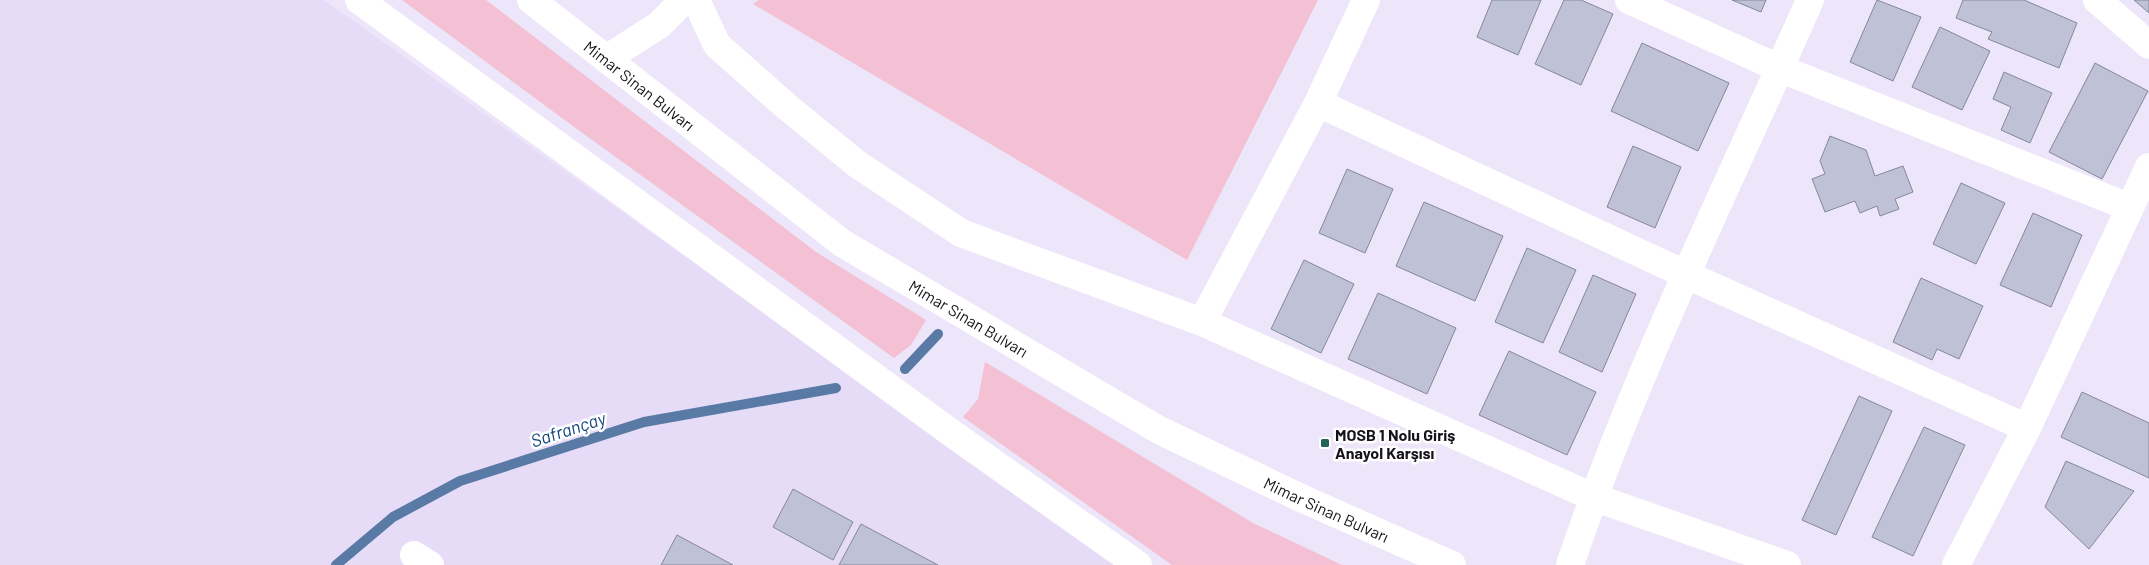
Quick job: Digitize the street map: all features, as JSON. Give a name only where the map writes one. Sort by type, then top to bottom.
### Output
[{"type":"main road","points":[[359,0],[950,432],[1138,565]]},
{"type":"main road","name":"Mimar Sinan Bulvarı","points":[[531,0],[842,243],[1158,430],[1301,498],[1452,565]]},
{"type":"main road","points":[[606,58],[659,25],[684,0]]},
{"type":"main road","points":[[696,0],[717,45],[779,100],[856,164],[961,233],[1202,322],[1593,496],[1787,565]]},
{"type":"main road","points":[[1202,322],[1318,103],[1366,0]]},
{"type":"main road","points":[[1629,0],[1781,69],[2129,208]]},
{"type":"main road","points":[[1570,565],[1593,496],[1686,275],[1781,69],[1810,0]]},
{"type":"main road","points":[[2097,0],[2149,45]]},
{"type":"main road","points":[[1318,103],[1686,275],[2027,428]]},
{"type":"main road","points":[[1956,565],[2027,428],[2149,167]]},
{"type":"shaded area","points":[[0,0],[324,0],[1119,565],[0,565]]},
{"type":"shaded area","points":[[402,0],[486,0],[816,252],[926,320],[911,345],[894,358]]},
{"type":"shaded area","points":[[759,0],[1318,0],[1187,260],[753,4]]},
{"type":"shaded area","points":[[985,362],[1253,523],[1342,565],[1172,565],[963,417],[978,399]]},
{"type":"building","points":[[1492,0],[1541,0],[1518,55],[1477,37]]},
{"type":"building","points":[[1564,0],[1581,0],[1613,14],[1581,85],[1535,64]]},
{"type":"building","points":[[1732,0],[1766,0],[1761,12]]},
{"type":"building","points":[[1877,0],[1921,17],[1893,81],[1850,62]]},
{"type":"building","points":[[1963,0],[2024,0],[2077,23],[2059,68],[1988,39],[1992,32],[1956,18]]},
{"type":"building","points":[[2134,0],[2149,0],[2149,13]]},
{"type":"building","points":[[1940,27],[1990,51],[1962,110],[1912,87]]},
{"type":"building","points":[[1642,43],[1729,83],[1698,151],[1611,111]]},
{"type":"building","points":[[2095,63],[2148,91],[2102,179],[2049,152]]},
{"type":"building","points":[[2004,72],[2052,93],[2030,143],[2001,130],[2011,107],[1993,99]]},
{"type":"building","points":[[1830,136],[1866,150],[1875,176],[1903,166],[1913,192],[1895,199],[1899,209],[1880,216],[1877,206],[1860,213],[1855,201],[1825,212],[1812,179],[1825,174],[1820,161]]},
{"type":"building","points":[[1633,146],[1681,167],[1655,228],[1607,207]]},
{"type":"building","points":[[1347,169],[1393,189],[1365,253],[1319,233]]},
{"type":"building","points":[[1961,183],[2005,203],[1976,264],[1933,244]]},
{"type":"building","points":[[1424,202],[1503,236],[1475,301],[1396,266]]},
{"type":"building","points":[[2033,213],[2082,235],[2051,307],[2000,285]]},
{"type":"building","points":[[1527,248],[1576,270],[1543,343],[1495,322]]},
{"type":"building","points":[[1304,260],[1354,284],[1321,353],[1271,329]]},
{"type":"building","points":[[1593,275],[1636,294],[1602,372],[1559,352]]},
{"type":"building","points":[[1921,278],[1983,306],[1959,359],[1937,349],[1932,360],[1893,342]]},
{"type":"building","points":[[1378,293],[1456,328],[1427,394],[1348,359]]},
{"type":"building","points":[[1509,351],[1596,392],[1567,455],[1479,415]]},
{"type":"building","points":[[2082,392],[2149,423],[2149,478],[2061,437]]},
{"type":"building","points":[[1859,396],[1892,411],[1836,535],[1802,520]]},
{"type":"building","points":[[1924,427],[1965,445],[1913,556],[1872,537]]},
{"type":"building","points":[[2066,461],[2134,491],[2089,549],[2045,507]]},
{"type":"building","points":[[793,489],[853,522],[833,560],[773,527]]},
{"type":"building","points":[[861,524],[938,565],[839,565]]},
{"type":"building","points":[[677,535],[733,565],[661,565]]},
{"type":"waterway","name":"Safrançay","points":[[905,369],[938,334]]},
{"type":"waterway","name":"Safrançay","points":[[336,565],[393,517],[460,481],[644,422],[836,388]]},
{"type":"place","name":"MOSB 1 Nolu Giriş Anayol Karşısı","points":[[1325,443]]}]
